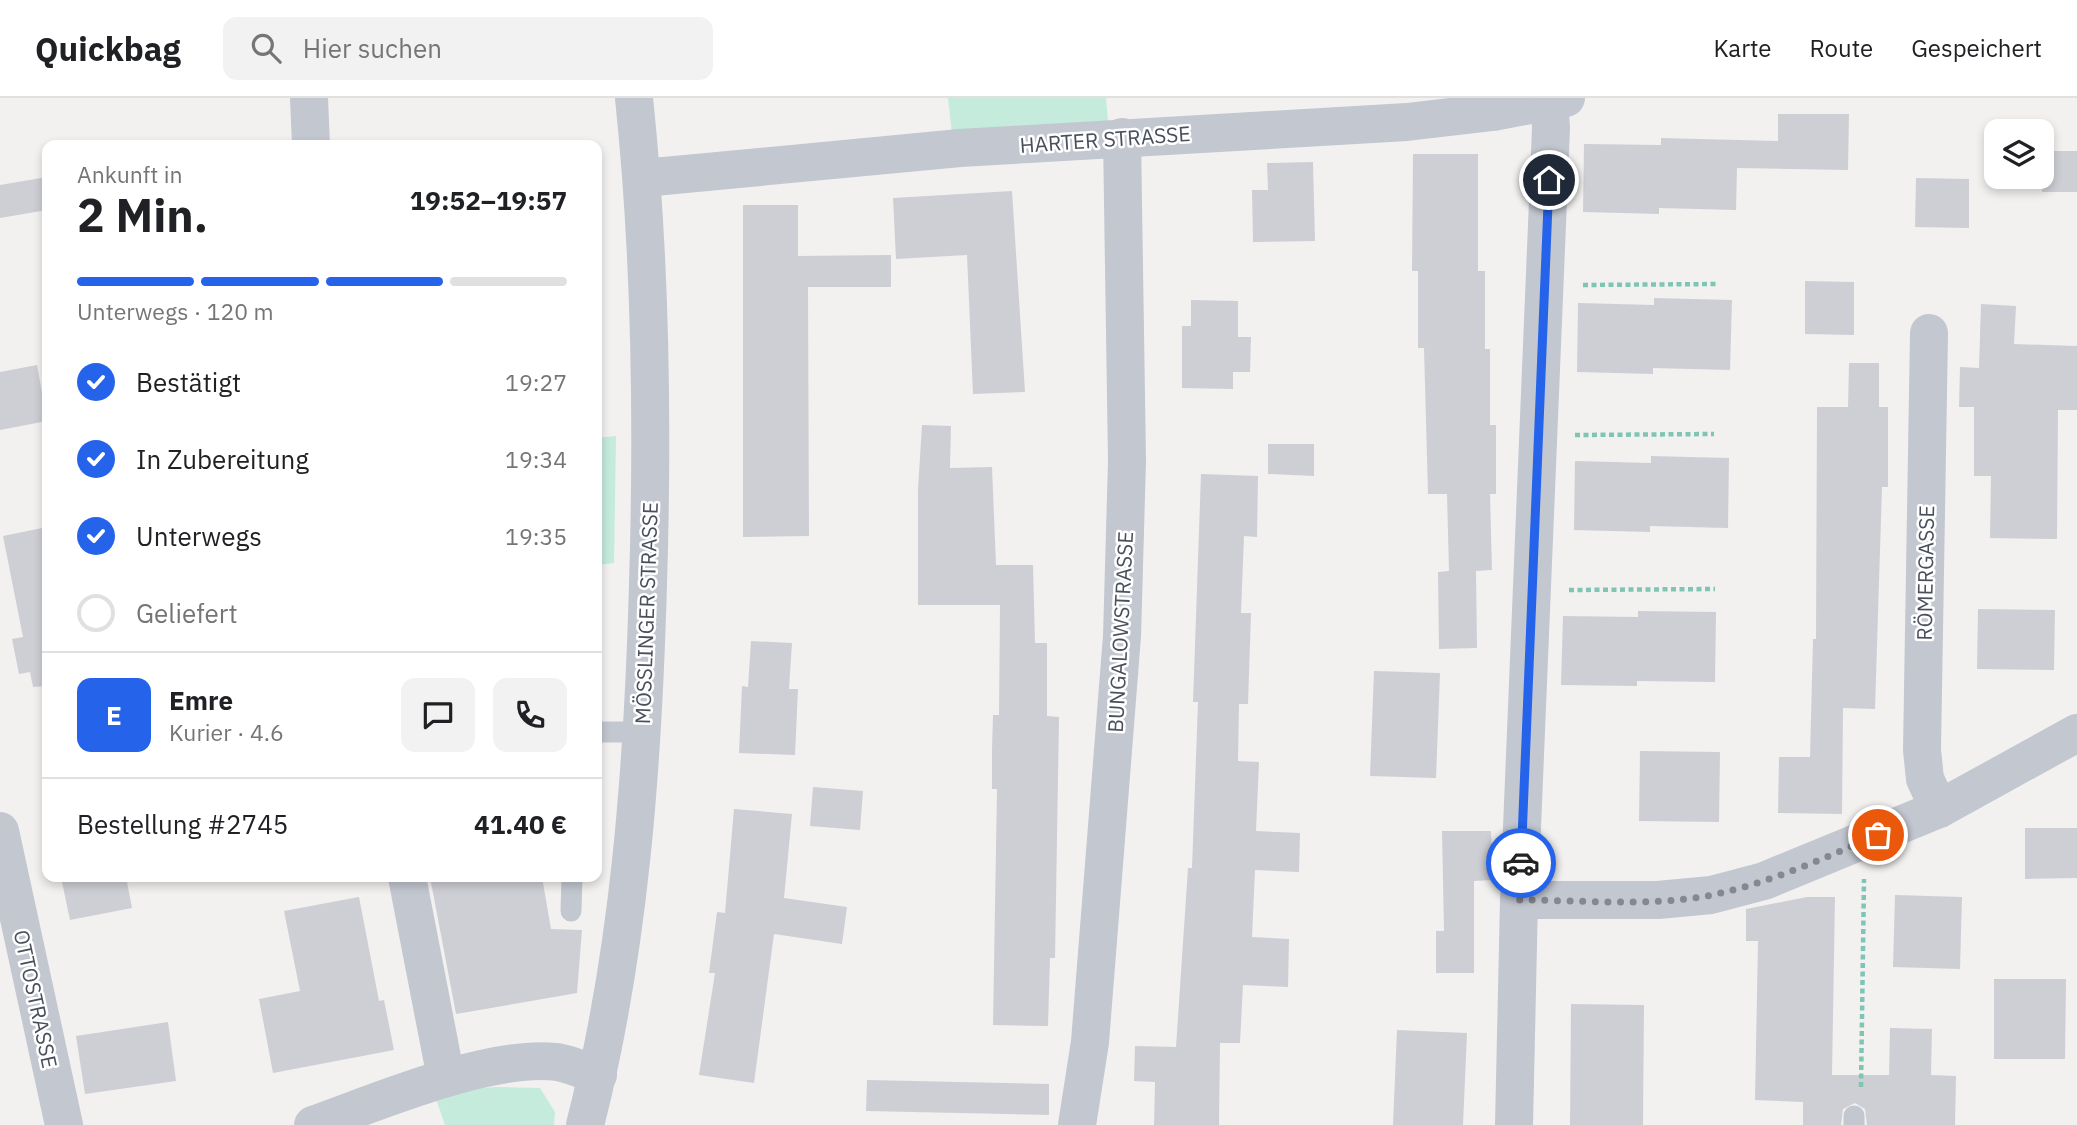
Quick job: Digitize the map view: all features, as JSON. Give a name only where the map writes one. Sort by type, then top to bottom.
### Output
[{"type":"street","points":[[309,98],[311,140]]},
{"type":"street","name":"MÖSSLINGER STRASSE","points":[[585,1125],[598,1075],[621,930],[641,732],[651,500],[650,313],[643,178],[634,98]]},
{"type":"street","points":[[1514,1125],[1519,900],[1551,128],[1557,100]]},
{"type":"street","name":"HARTER STRASSE","points":[[643,178],[960,148],[1122,137],[1312,112],[1407,122],[1557,100]]},
{"type":"street","name":"BUNGALOWSTRASSE","points":[[1077,1125],[1090,1042],[1122,636],[1127,461],[1122,137]]},
{"type":"street","name":"RÖMERGASSE","points":[[1929,333],[1922,750],[1925,779],[1939,809]]},
{"type":"street","points":[[1519,900],[1658,900],[1711,895],[1764,881],[1939,809],[2077,733]]},
{"type":"street","name":"OTTOSTRASSE","points":[[0,831],[64,1125]]},
{"type":"street","points":[[408,882],[446,1078]]},
{"type":"street","points":[[313,1125],[446,1078],[522,1063],[558,1062],[598,1075]]},
{"type":"lane","points":[[602,732],[641,732]]},
{"type":"lane","points":[[571,911],[572,882]]},
{"type":"path","points":[[1545,285],[1719,284]]},
{"type":"path","points":[[1539,435],[1714,434]]},
{"type":"path","points":[[1532,590],[1715,589]]},
{"type":"path","points":[[1854,1120],[1860,1107],[1864,902],[1864,875],[1858,844]]},
{"type":"green space","points":[[948,98],[1106,98],[1108,121],[952,134]]},
{"type":"green space","points":[[616,436],[614,563],[602,564],[602,437]]},
{"type":"green space","points":[[540,1088],[555,1112],[554,1125],[445,1125],[436,1099],[459,1090]]},
{"type":"building","points":[[1778,114],[1849,114],[1848,170],[1737,168],[1736,210],[1659,208],[1659,214],[1583,212],[1584,144],[1661,145],[1661,138],[1778,141]]},
{"type":"building","points":[[2054,151],[2077,151],[2077,192],[2042,192],[2042,189],[2054,189]]},
{"type":"building","points":[[1413,154],[1478,154],[1478,271],[1485,271],[1485,349],[1490,349],[1490,425],[1496,425],[1496,494],[1490,494],[1492,570],[1476,571],[1477,648],[1439,649],[1438,572],[1449,571],[1447,494],[1428,494],[1424,348],[1418,348],[1418,271],[1412,271]]},
{"type":"building","points":[[1313,162],[1315,241],[1253,242],[1252,190],[1268,190],[1267,163]]},
{"type":"building","points":[[42,178],[42,211],[0,218],[0,185]]},
{"type":"building","points":[[1916,178],[1969,179],[1969,228],[1915,227]]},
{"type":"building","points":[[1012,191],[1025,392],[973,394],[967,255],[896,259],[893,198]]},
{"type":"building","points":[[743,205],[798,205],[798,256],[891,255],[891,287],[808,287],[809,536],[743,537]]},
{"type":"building","points":[[1805,281],[1854,282],[1854,335],[1805,334]]},
{"type":"building","points":[[1654,298],[1732,300],[1730,370],[1653,368],[1653,374],[1577,372],[1578,303],[1654,305]]},
{"type":"building","points":[[1191,300],[1238,301],[1238,337],[1251,337],[1250,372],[1233,372],[1233,389],[1182,388],[1182,326],[1191,326]]},
{"type":"building","points":[[1981,304],[2016,306],[2014,344],[2077,346],[2077,410],[2058,410],[2057,539],[1990,538],[1991,476],[1974,476],[1974,407],[1959,407],[1960,367],[1979,368]]},
{"type":"building","points":[[1849,363],[1879,363],[1879,407],[1888,407],[1888,487],[1882,487],[1875,709],[1843,708],[1842,814],[1778,813],[1779,757],[1810,757],[1813,639],[1816,639],[1817,407],[1848,407]]},
{"type":"building","points":[[37,365],[42,393],[42,422],[0,430],[0,372]]},
{"type":"building","points":[[922,425],[951,426],[950,468],[992,467],[996,565],[1033,565],[1035,643],[1047,643],[1047,716],[1059,717],[1055,958],[1050,958],[1048,1026],[993,1025],[997,789],[992,789],[992,750],[993,715],[999,715],[1000,605],[918,605],[918,489]]},
{"type":"building","points":[[1268,444],[1314,444],[1314,476],[1268,474]]},
{"type":"building","points":[[1651,456],[1729,458],[1728,528],[1650,526],[1650,532],[1574,530],[1575,461],[1651,463]]},
{"type":"building","points":[[1201,474],[1258,476],[1257,537],[1244,536],[1241,613],[1251,613],[1248,704],[1239,704],[1238,761],[1259,762],[1256,831],[1300,833],[1299,872],[1255,870],[1252,937],[1289,939],[1288,987],[1243,985],[1240,1043],[1220,1043],[1219,1125],[1154,1125],[1155,1082],[1134,1081],[1135,1046],[1176,1047],[1188,868],[1192,868],[1198,702],[1193,702]]},
{"type":"building","points":[[42,528],[42,686],[33,687],[30,672],[19,674],[12,639],[23,637],[3,536]]},
{"type":"building","points":[[1978,609],[2055,610],[2054,670],[1977,669]]},
{"type":"building","points":[[1638,611],[1716,612],[1715,682],[1637,681],[1637,686],[1561,685],[1563,616],[1638,617]]},
{"type":"building","points":[[751,641],[792,643],[789,689],[798,689],[795,755],[739,753],[742,686],[748,687]]},
{"type":"building","points":[[1374,671],[1440,673],[1436,778],[1370,776]]},
{"type":"building","points":[[1640,751],[1720,752],[1719,822],[1639,821]]},
{"type":"building","points":[[813,787],[863,791],[860,830],[810,826]]},
{"type":"building","points":[[734,809],[792,814],[784,898],[847,907],[842,944],[774,934],[754,1083],[699,1075],[715,973],[709,973],[717,912],[725,913]]},
{"type":"building","points":[[2025,828],[2077,828],[2077,878],[2025,879]]},
{"type":"building","points":[[1442,831],[1491,831],[1493,880],[1474,881],[1474,973],[1436,973],[1436,931],[1444,931]]},
{"type":"building","points":[[62,882],[127,882],[132,908],[70,920]]},
{"type":"building","points":[[431,882],[543,882],[551,929],[582,930],[577,993],[456,1014]]},
{"type":"building","points":[[1895,895],[1962,897],[1960,969],[1893,967]]},
{"type":"building","points":[[359,897],[379,1001],[384,1000],[394,1050],[273,1073],[259,999],[300,991],[284,911]]},
{"type":"building","points":[[1807,897],[1835,897],[1832,1075],[1889,1075],[1890,1028],[1932,1029],[1931,1075],[1956,1076],[1955,1125],[1867,1125],[1865,1109],[1855,1103],[1843,1109],[1841,1125],[1803,1125],[1803,1102],[1755,1100],[1758,941],[1746,941],[1746,909]]},
{"type":"building","points":[[1994,979],[2066,979],[2065,1059],[1994,1059]]},
{"type":"building","points":[[1571,1004],[1644,1005],[1643,1125],[1570,1125]]},
{"type":"building","points":[[168,1022],[176,1081],[85,1094],[76,1036]]},
{"type":"building","points":[[1397,1030],[1467,1033],[1463,1125],[1393,1125]]},
{"type":"building","points":[[867,1080],[1049,1084],[1049,1115],[866,1111]]},
{"type":"way so far","points":[[1521,863],[1519,900],[1658,900],[1711,895],[1764,881],[1878,835]]},
{"type":"route","points":[[1521,863],[1549,180]]}]
